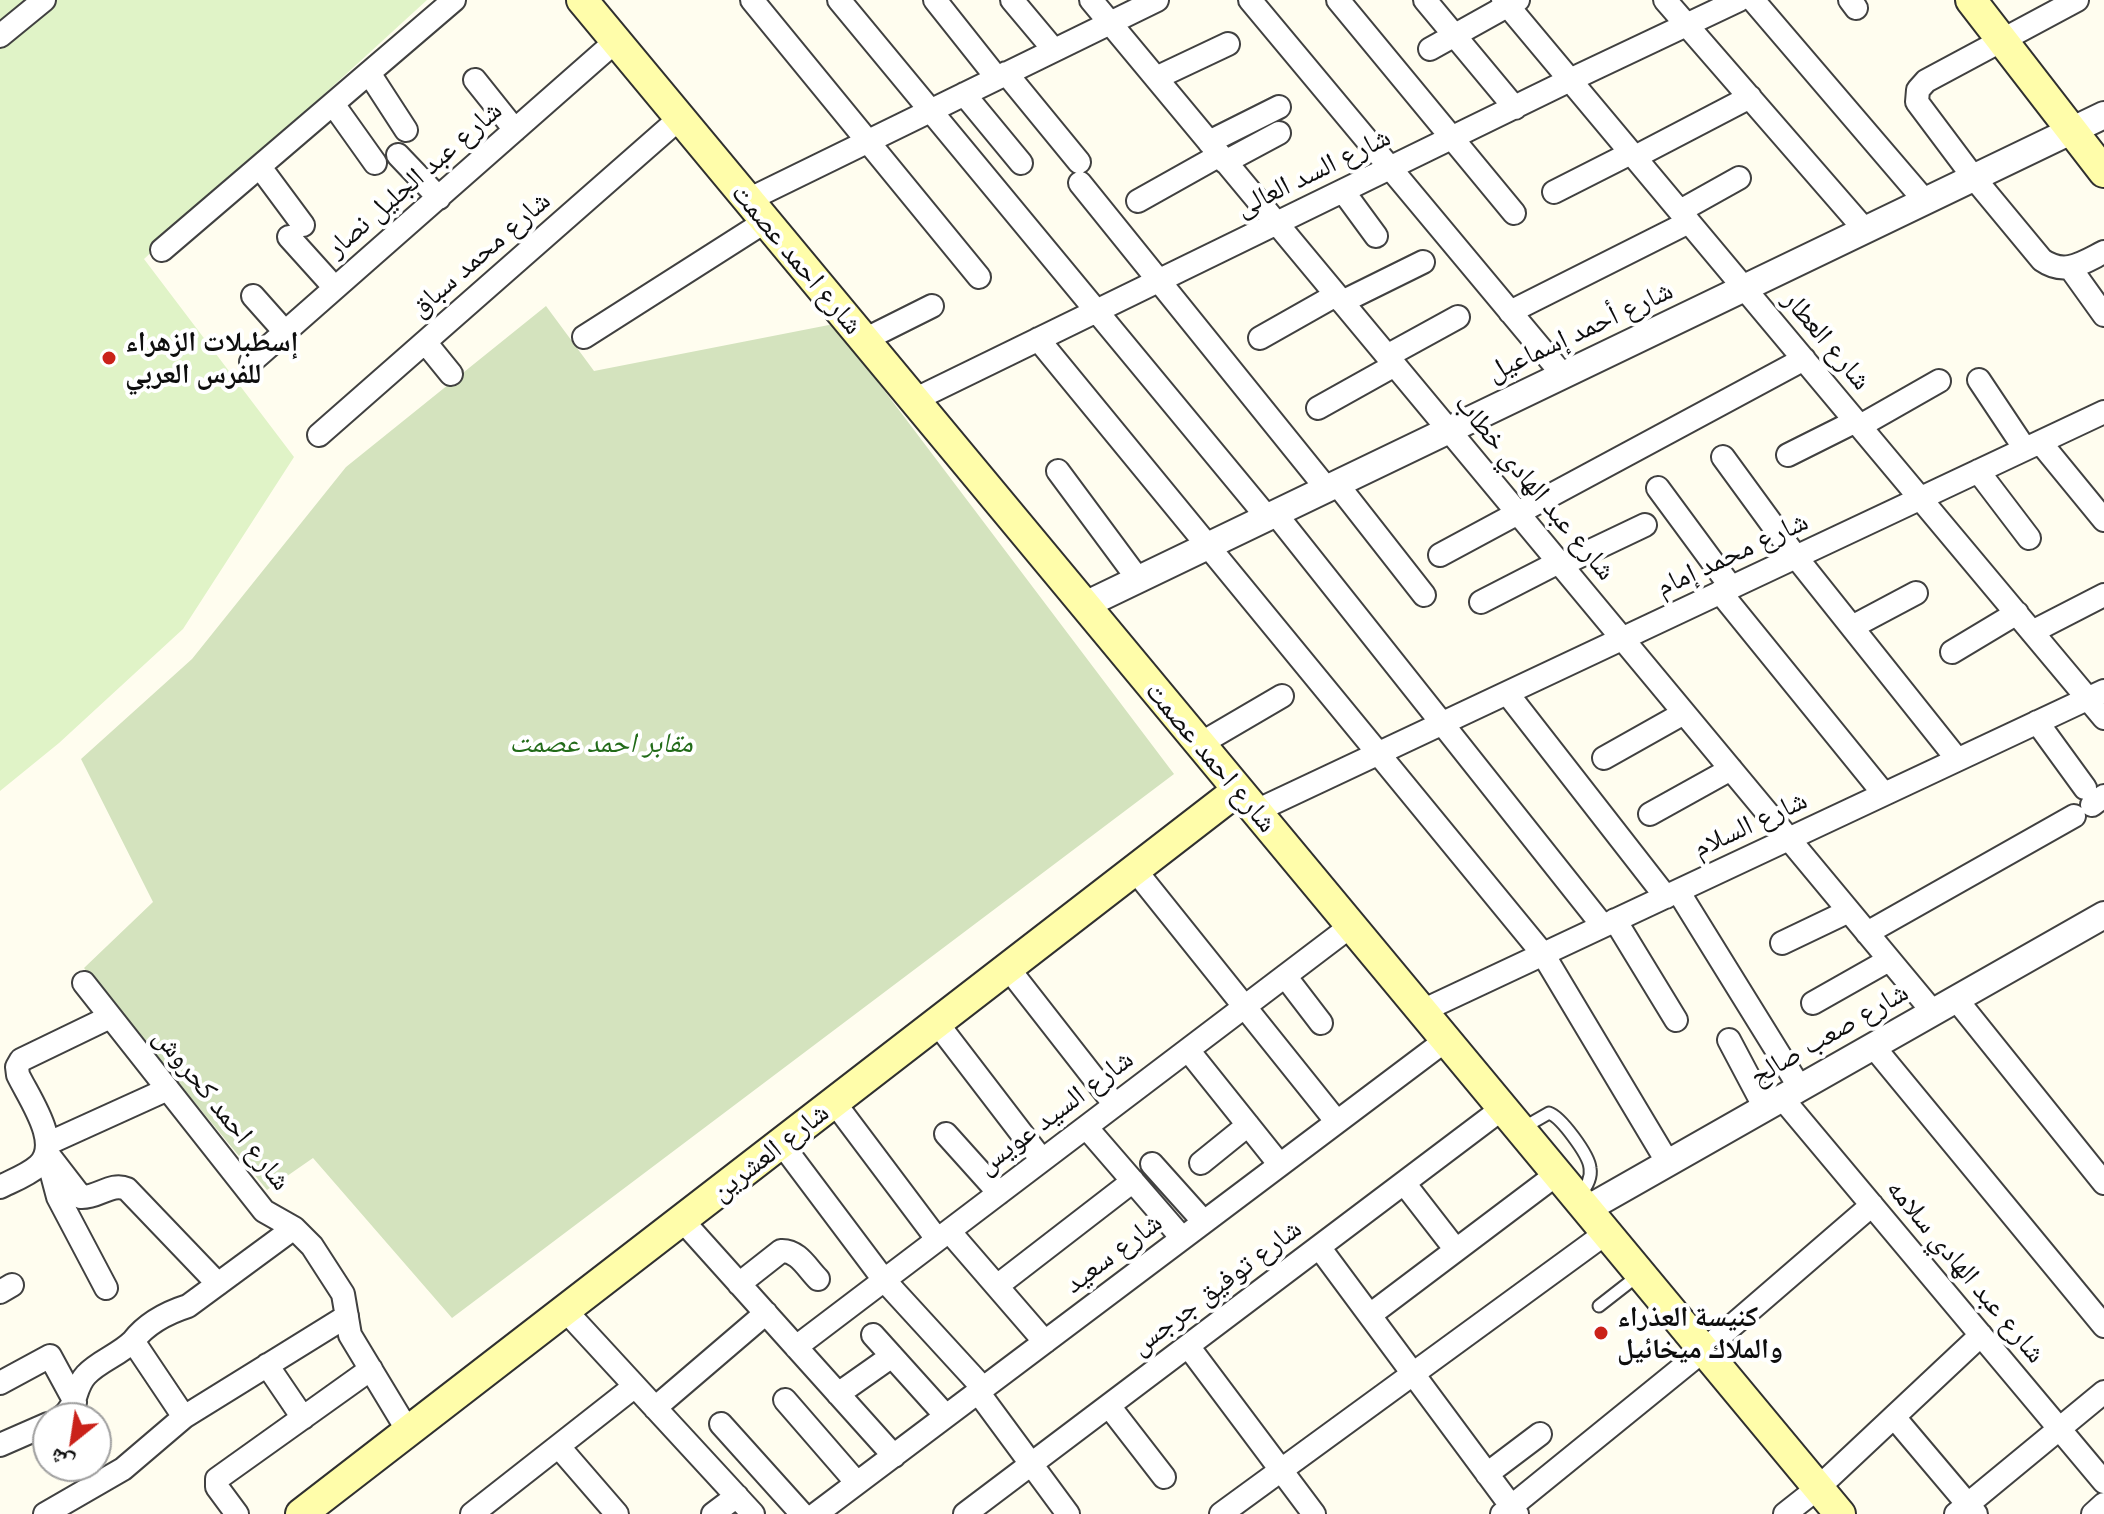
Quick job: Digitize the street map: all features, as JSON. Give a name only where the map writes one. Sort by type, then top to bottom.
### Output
[{"type":"main road","points":[[1971,0],[2104,172]]},
{"type":"main road","name":"شارع احمد عصمت","points":[[590,2],[616,41],[1840,1514]]},
{"type":"main road","name":"شارع العشرين","points":[[301,1514],[1135,870],[1247,801]]},
{"type":"street","points":[[0,36],[44,0]]},
{"type":"street","points":[[162,250],[454,0]]},
{"type":"street","points":[[752,0],[979,277]]},
{"type":"street","points":[[839,0],[1096,312],[1271,515],[1609,923],[1676,1020]]},
{"type":"street","points":[[935,0],[1079,173],[1159,281],[1424,595]]},
{"type":"street","points":[[1012,0],[1054,50]]},
{"type":"street","name":"شارع عبد الهادي خطاب","points":[[1091,0],[1889,960],[1944,1006],[2104,1183]]},
{"type":"street","points":[[584,337],[757,210],[867,141],[1157,0]]},
{"type":"street","points":[[1250,0],[1563,375]]},
{"type":"street","points":[[1338,0],[1514,213]]},
{"type":"street","points":[[1425,0],[1515,108]]},
{"type":"street","points":[[1665,0],[1865,230]]},
{"type":"street","name":"شارع السد العالى","points":[[914,400],[1739,0]]},
{"type":"street","points":[[1753,0],[1925,201]]},
{"type":"street","points":[[2077,0],[1926,81],[1917,96],[1920,107],[1974,178],[2042,260],[2056,267],[2071,269],[2104,252]]},
{"type":"street","points":[[1430,49],[1510,2]]},
{"type":"street","name":"شارع العطار","points":[[1510,2],[1570,80],[2032,632],[2096,695],[2104,718]]},
{"type":"street","name":"شارع عبد الجليل نصار","points":[[251,362],[616,41]]},
{"type":"street","points":[[1156,78],[1228,44]]},
{"type":"street","points":[[369,73],[406,130]]},
{"type":"street","points":[[475,80],[515,130]]},
{"type":"street","points":[[964,94],[1021,163]]},
{"type":"street","points":[[1554,192],[1750,97]]},
{"type":"street","points":[[333,104],[375,163]]},
{"type":"street","points":[[1138,201],[1218,153],[1279,107]]},
{"type":"street","name":"شارع أحمد إسماعيل","points":[[1085,605],[2104,115]]},
{"type":"street","name":"شارع محمد سباق","points":[[319,435],[680,118]]},
{"type":"street","points":[[1218,153],[1279,133]]},
{"type":"street","points":[[398,155],[439,198]]},
{"type":"street","points":[[260,167],[296,231],[335,288]]},
{"type":"street","points":[[1510,312],[1685,216],[1739,178]]},
{"type":"street","points":[[1343,191],[1376,236]]},
{"type":"street","points":[[1260,338],[1339,298],[1423,262]]},
{"type":"street","points":[[2071,269],[2104,315]]},
{"type":"street","points":[[253,296],[285,332]]},
{"type":"street","points":[[864,340],[932,306]]},
{"type":"street","points":[[1318,408],[1458,317]]},
{"type":"street","points":[[1038,339],[1543,954],[1668,1163]]},
{"type":"street","points":[[425,342],[451,374]]},
{"type":"street","points":[[1440,555],[1804,359]]},
{"type":"street","points":[[1979,380],[2033,445],[2104,520]]},
{"type":"street","points":[[1788,455],[1858,424],[1939,381]]},
{"type":"street","name":"شارع محمد إمام","points":[[1247,801],[1378,752],[1442,723],[2104,412]]},
{"type":"street","points":[[1723,457],[1796,557],[1957,759]]},
{"type":"street","points":[[1058,471],[1138,579]]},
{"type":"street","points":[[1978,471],[2029,538]]},
{"type":"street","points":[[1658,488],[1725,590],[1884,794]]},
{"type":"street","points":[[1481,602],[1645,525]]},
{"type":"street","points":[[1852,627],[1916,593]]},
{"type":"street","points":[[2032,632],[2104,595]]},
{"type":"street","points":[[1952,652],[2017,613]]},
{"type":"street","points":[[1507,693],[1672,894],[1782,1098]]},
{"type":"street","name":"شارع السلام","points":[[1422,1011],[2096,695]]},
{"type":"street","points":[[1200,744],[1282,696]]},
{"type":"street","points":[[1604,758],[1684,713]]},
{"type":"street","points":[[1867,933],[2089,801],[2037,722]]},
{"type":"street","points":[[1650,814],[1731,769]]},
{"type":"street","points":[[1135,870],[1337,1122]]},
{"type":"street","points":[[1782,943],[1849,911]]},
{"type":"street","name":"شارع صعب صالح","points":[[1582,1204],[1668,1163],[2102,919]]},
{"type":"street","name":"شارع السيد عويس","points":[[796,1347],[1351,926]]},
{"type":"street","points":[[1813,1003],[1889,960]]},
{"type":"street","points":[[1008,968],[1115,1105]]},
{"type":"street","points":[[1285,976],[1321,1023]]},
{"type":"street","name":"شارع احمد كحروش","points":[[84,983],[264,1211],[294,1228],[312,1246],[343,1294],[350,1335],[408,1431]]},
{"type":"street","points":[[106,1288],[58,1197],[48,1148],[17,1067],[27,1055],[110,1017]]},
{"type":"street","points":[[937,1023],[1042,1160]]},
{"type":"street","name":"شارع سعيد","points":[[816,1514],[1446,1040]]},
{"type":"street","points":[[1729,1040],[1782,1098]]},
{"type":"street","points":[[1873,1046],[2104,1326]]},
{"type":"street","points":[[1188,1050],[1280,1165]]},
{"type":"street","points":[[0,1187],[36,1169],[48,1148],[168,1089]]},
{"type":"street","name":"شارع عبد الهادي سلامه","points":[[1782,1098],[2104,1482]]},
{"type":"street","points":[[834,1102],[943,1235],[997,1286],[1045,1342]]},
{"type":"street","name":"شارع توفيق جرجس","points":[[965,1514],[1404,1183],[1512,1119]]},
{"type":"street","points":[[1201,1163],[1248,1125]]},
{"type":"street","points":[[1086,1127],[1182,1238]]},
{"type":"street","points":[[946,1134],[999,1193]]},
{"type":"street","points":[[781,1143],[884,1280],[980,1390],[1068,1514]]},
{"type":"street","points":[[48,1148],[81,1197],[89,1198],[117,1186],[127,1189],[218,1284]]},
{"type":"street","points":[[1152,1164],[1204,1222]]},
{"type":"street","points":[[1370,1315],[1557,1174]]},
{"type":"street","points":[[997,1286],[1133,1181]]},
{"type":"street","points":[[1404,1183],[1456,1250]]},
{"type":"street","points":[[1319,1247],[1487,1474],[1510,1512],[1872,1205]]},
{"type":"street","points":[[682,1220],[894,1456]]},
{"type":"street","points":[[72,1402],[88,1373],[133,1341],[143,1329],[167,1313],[188,1306],[294,1228]]},
{"type":"street","points":[[1221,1514],[1606,1233]]},
{"type":"street","points":[[739,1284],[786,1250],[794,1253],[818,1279]]},
{"type":"street","points":[[565,1310],[753,1514]]},
{"type":"street","points":[[655,1408],[766,1313]]},
{"type":"street","points":[[45,1514],[133,1462],[184,1417],[347,1316]]},
{"type":"street","points":[[873,1335],[946,1416]]},
{"type":"street","points":[[1785,1514],[1818,1488],[1981,1335]]},
{"type":"street","points":[[133,1341],[184,1417]]},
{"type":"street","points":[[1188,1346],[1314,1514]]},
{"type":"street","points":[[0,1383],[48,1356],[65,1402]]},
{"type":"street","points":[[838,1394],[892,1356]]},
{"type":"street","points":[[267,1365],[303,1418]]},
{"type":"street","points":[[237,1514],[217,1487],[217,1479],[371,1369]]},
{"type":"street","points":[[472,1514],[635,1386]]},
{"type":"street","points":[[1894,1417],[1967,1511],[2103,1394]]},
{"type":"street","points":[[785,1400],[857,1483]]},
{"type":"street","points":[[1109,1406],[1164,1477]]},
{"type":"street","points":[[721,1424],[802,1514]]},
{"type":"street","points":[[0,1445],[32,1431]]},
{"type":"street","points":[[1487,1474],[1540,1434]]},
{"type":"street","points":[[559,1447],[617,1514]]},
{"type":"street","points":[[713,1514],[737,1496]]},
{"type":"street","points":[[2093,1514],[2104,1504]]},
{"type":"lane","points":[[1512,1119],[1549,1113],[1559,1119],[1587,1157],[1590,1168],[1582,1204]]},
{"type":"lane","points":[[1599,1306],[1640,1274]]},
{"type":"green space","name":"إسطبلات الزهراء للفرس العربي","points":[[0,0],[427,0],[144,259],[294,457],[183,629],[59,743],[0,791]]},
{"type":"green space","name":"مقابر احمد عصمت","points":[[546,306],[594,371],[834,324],[1174,774],[452,1318],[313,1158],[267,1190],[84,968],[153,902],[81,759],[192,659],[346,467]]},
{"type":"place","name":"إسطبلات الزهراء للفرس العربي","points":[[109,358]]},
{"type":"place","name":"كنيسة العذراء والملاك ميخائيل","points":[[1601,1333]]}]
